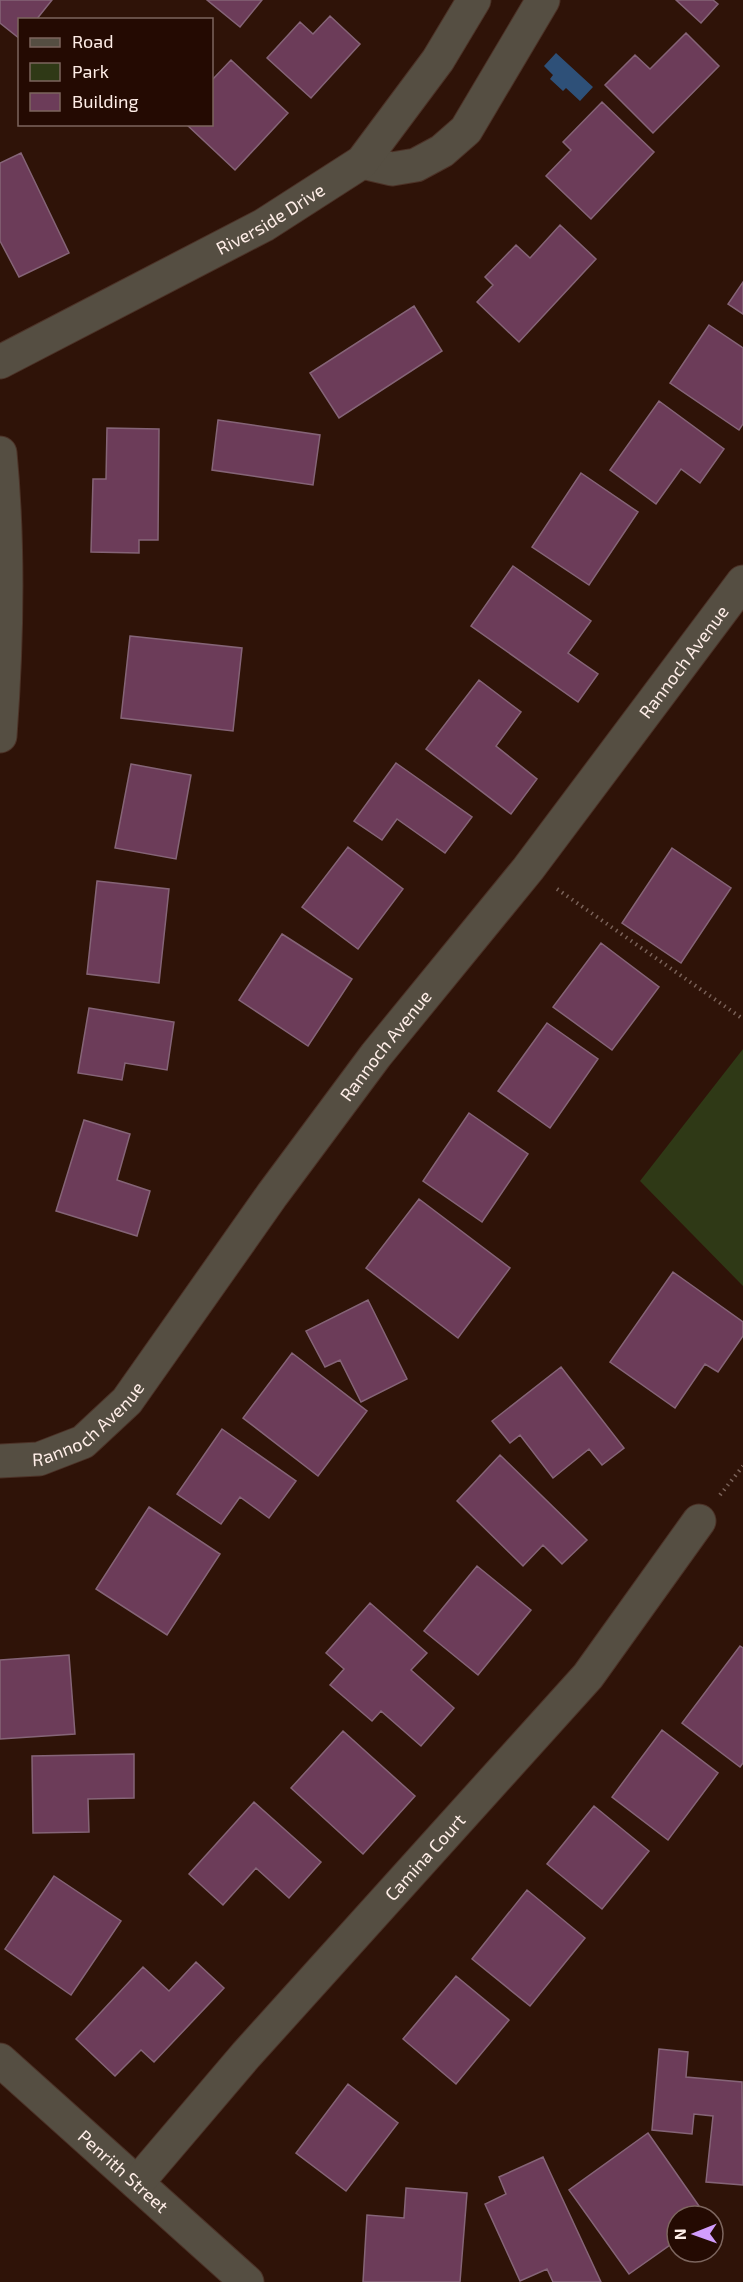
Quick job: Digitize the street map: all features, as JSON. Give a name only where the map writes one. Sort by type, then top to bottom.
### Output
[{"type":"street","name":"Riverside Drive","points":[[0,362],[264,225],[362,162],[438,60],[474,0]]},
{"type":"street","points":[[362,162],[392,169],[416,165],[442,151],[466,130],[543,0]]},
{"type":"street","points":[[0,453],[4,500],[5,671],[0,736]]},
{"type":"street","name":"Rannoch Avenue","points":[[0,1461],[39,1459],[83,1442],[128,1401],[272,1195],[376,1055],[528,868],[743,582]]},
{"type":"street","name":"Camina Court","points":[[137,2183],[246,2055],[588,1676],[699,1521]]},
{"type":"street","name":"Penrith Street","points":[[0,2060],[220,2261],[247,2282]]},
{"type":"path","points":[[528,868],[743,1019]]},
{"type":"green space","points":[[743,1049],[743,1286],[640,1181]]},
{"type":"water","points":[[556,53],[593,87],[580,101],[566,88],[563,91],[550,79],[553,75],[544,66]]},
{"type":"building","points":[[0,0],[52,0],[38,18],[18,18],[18,37],[0,23]]},
{"type":"building","points":[[207,0],[262,0],[240,27]]},
{"type":"building","points":[[676,0],[713,0],[718,4],[701,23]]},
{"type":"building","points":[[330,16],[360,44],[311,98],[267,58],[300,22],[313,34]]},
{"type":"building","points":[[686,33],[719,66],[653,133],[605,85],[635,55],[650,69]]},
{"type":"building","points":[[231,60],[288,113],[235,170],[188,126],[213,126],[213,79]]},
{"type":"building","points":[[602,102],[654,152],[591,219],[546,176],[571,150],[563,142]]},
{"type":"building","points":[[21,153],[69,253],[19,277],[0,241],[0,163]]},
{"type":"building","points":[[560,225],[596,259],[519,342],[477,302],[493,285],[485,277],[516,245],[530,258]]},
{"type":"building","points":[[743,282],[743,314],[728,304]]},
{"type":"building","points":[[414,306],[442,351],[339,418],[310,373]]},
{"type":"building","points":[[709,325],[743,348],[743,424],[739,430],[670,383]]},
{"type":"building","points":[[659,401],[724,449],[700,483],[681,469],[656,504],[610,470]]},
{"type":"building","points":[[218,420],[320,435],[313,485],[212,470]]},
{"type":"building","points":[[107,428],[159,429],[158,540],[139,540],[139,553],[91,552],[93,479],[106,479]]},
{"type":"building","points":[[581,473],[638,512],[589,585],[532,547]]},
{"type":"building","points":[[513,566],[591,621],[568,653],[598,674],[578,702],[471,626]]},
{"type":"building","points":[[130,636],[242,648],[233,731],[121,718]]},
{"type":"building","points":[[479,680],[521,712],[496,746],[537,779],[511,814],[426,749]]},
{"type":"building","points":[[396,763],[472,817],[445,853],[397,819],[382,840],[354,821]]},
{"type":"building","points":[[131,764],[191,775],[176,859],[115,848]]},
{"type":"building","points":[[348,847],[403,889],[358,949],[302,907]]},
{"type":"building","points":[[672,848],[731,888],[681,963],[622,923]]},
{"type":"building","points":[[97,881],[169,889],[159,983],[87,974]]},
{"type":"building","points":[[282,934],[352,979],[308,1046],[239,1000]]},
{"type":"building","points":[[601,943],[659,987],[612,1050],[553,1007]]},
{"type":"building","points":[[89,1008],[174,1022],[167,1070],[125,1063],[122,1080],[78,1073]]},
{"type":"building","points":[[547,1023],[598,1059],[550,1128],[498,1091]]},
{"type":"building","points":[[469,1113],[528,1154],[482,1222],[423,1181]]},
{"type":"building","points":[[84,1120],[130,1134],[117,1180],[150,1191],[137,1236],[56,1211]]},
{"type":"building","points":[[419,1199],[510,1268],[458,1338],[366,1268]]},
{"type":"building","points":[[673,1272],[743,1322],[743,1336],[718,1372],[705,1364],[675,1408],[610,1362]]},
{"type":"building","points":[[368,1300],[407,1379],[361,1402],[340,1360],[325,1367],[306,1331]]},
{"type":"building","points":[[292,1353],[367,1411],[318,1476],[243,1418]]},
{"type":"building","points":[[561,1367],[624,1448],[602,1465],[589,1449],[553,1478],[520,1435],[510,1443],[492,1421]]},
{"type":"building","points":[[222,1429],[296,1481],[269,1518],[240,1497],[221,1524],[177,1494]]},
{"type":"building","points":[[500,1455],[587,1540],[562,1564],[543,1545],[523,1566],[457,1501]]},
{"type":"building","points":[[149,1507],[220,1554],[167,1635],[96,1589]]},
{"type":"building","points":[[477,1566],[531,1610],[478,1675],[424,1631]]},
{"type":"building","points":[[370,1603],[427,1653],[411,1670],[454,1708],[421,1746],[381,1711],[372,1721],[330,1685],[344,1669],[326,1653]]},
{"type":"building","points":[[740,1646],[743,1648],[743,1763],[740,1767],[682,1723]]},
{"type":"building","points":[[69,1655],[75,1734],[0,1739],[0,1660]]},
{"type":"building","points":[[662,1730],[718,1773],[668,1840],[612,1797]]},
{"type":"building","points":[[343,1731],[415,1796],[363,1854],[291,1788]]},
{"type":"building","points":[[134,1754],[134,1798],[88,1799],[89,1832],[33,1833],[32,1756]]},
{"type":"building","points":[[254,1802],[321,1862],[289,1898],[256,1868],[223,1905],[189,1874]]},
{"type":"building","points":[[594,1806],[649,1851],[602,1909],[547,1864]]},
{"type":"building","points":[[54,1876],[121,1921],[71,1995],[5,1949]]},
{"type":"building","points":[[527,1890],[585,1938],[530,2006],[472,1959]]},
{"type":"building","points":[[196,1962],[224,1988],[154,2062],[141,2050],[115,2076],[76,2039],[143,1967],[169,1991]]},
{"type":"building","points":[[456,1976],[509,2020],[456,2084],[403,2039]]},
{"type":"building","points":[[659,2049],[688,2052],[686,2077],[742,2082],[743,2185],[706,2182],[713,2116],[694,2114],[692,2134],[652,2130]]},
{"type":"building","points":[[348,2084],[398,2123],[346,2191],[296,2153]]},
{"type":"building","points":[[648,2133],[698,2204],[665,2204],[665,2248],[629,2274],[569,2190]]},
{"type":"building","points":[[543,2157],[601,2282],[553,2282],[547,2269],[520,2281],[485,2204],[506,2194],[499,2177]]},
{"type":"building","points":[[406,2188],[467,2193],[460,2282],[363,2282],[367,2215],[404,2218]]}]
